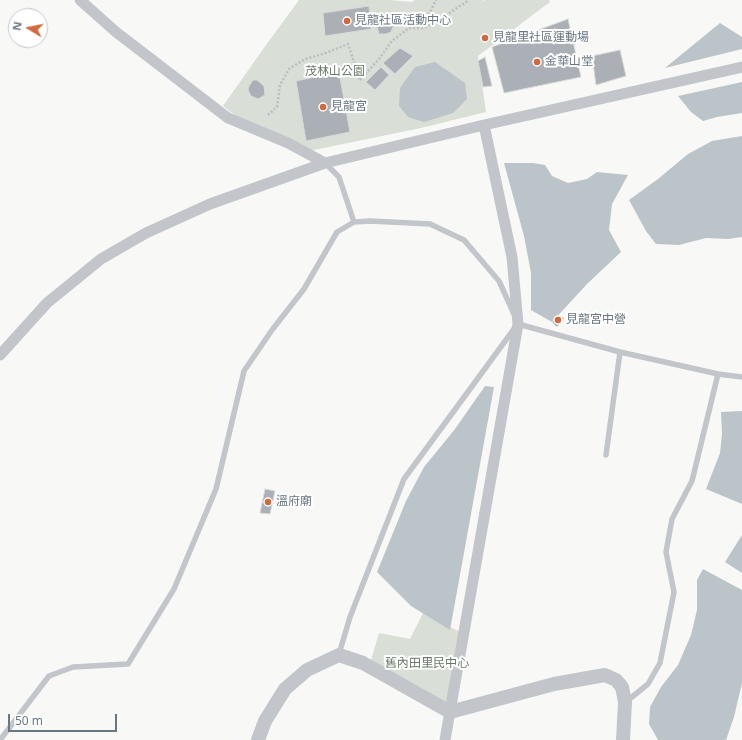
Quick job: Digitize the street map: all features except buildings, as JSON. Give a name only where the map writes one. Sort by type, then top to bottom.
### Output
[{"type":"street","points":[[81,0],[116,32],[228,118],[288,143],[326,163]]},
{"type":"street","points":[[0,355],[47,303],[100,259],[146,233],[210,204],[326,163],[484,125],[742,67]]},
{"type":"street","points":[[445,740],[518,324],[512,257],[484,125]]},
{"type":"street","points":[[258,740],[265,720],[285,689],[307,670],[339,655],[363,663],[450,712],[554,684],[605,675],[616,680],[622,687],[625,702],[623,740]]},
{"type":"lane","points":[[326,163],[339,177],[354,222]]},
{"type":"lane","points":[[0,740],[49,676],[73,667],[128,664],[174,589],[216,488],[244,371],[272,330],[304,289],[337,232],[354,222],[370,221],[430,224],[464,240],[499,281],[518,324]]},
{"type":"lane","points":[[518,324],[620,352],[718,374],[742,377]]},
{"type":"lane","points":[[339,655],[350,617],[404,479],[518,324]]},
{"type":"lane","points":[[606,455],[620,352]]},
{"type":"lane","points":[[625,702],[648,684],[660,663],[674,592],[666,552],[672,519],[692,481],[718,374]]},
{"type":"path","points":[[268,115],[277,107],[280,85],[289,70],[305,59],[324,54],[348,44],[360,81],[392,41],[409,28],[426,18],[436,0]]},
{"type":"path","points":[[409,28],[423,28],[433,24],[469,0]]},
{"type":"green space","name":"茂林山公園","points":[[299,0],[389,0],[413,2],[414,0],[484,0],[479,4],[485,0],[549,0],[550,2],[478,56],[486,112],[421,128],[304,152],[237,117],[223,106]]},
{"type":"green space","name":"舊內田里民中心","points":[[423,613],[464,634],[450,712],[369,667],[379,633],[410,639]]},
{"type":"shaded area","points":[[720,23],[742,37],[742,49],[665,68]]},
{"type":"shaded area","points":[[435,62],[465,83],[467,99],[453,113],[424,122],[408,117],[399,106],[400,88],[415,67]]},
{"type":"shaded area","points":[[742,82],[742,113],[703,121],[691,112],[678,96]]},
{"type":"shaded area","points":[[742,136],[742,237],[728,239],[706,238],[679,245],[656,244],[646,231],[629,200],[658,179],[688,154],[712,141]]},
{"type":"shaded area","points":[[504,163],[533,163],[545,165],[552,176],[568,183],[587,179],[597,172],[628,175],[612,204],[609,230],[621,252],[587,284],[552,322],[531,310],[531,273],[524,236]]},
{"type":"shaded area","points":[[485,386],[494,387],[450,630],[411,606],[377,572],[406,501],[424,467],[455,429]]},
{"type":"shaded area","points":[[742,411],[742,504],[706,489],[720,453],[722,434],[721,412]]},
{"type":"shaded area","points":[[742,535],[742,573],[725,562]]},
{"type":"shaded area","points":[[703,569],[742,590],[742,683],[734,717],[726,740],[658,740],[649,724],[650,707],[661,687],[678,665],[691,635],[697,610],[697,580]]},
{"type":"place","name":"見龍社區活動中心","points":[[347,21]]},
{"type":"place","name":"見龍里社區運動場","points":[[485,38]]},
{"type":"place","name":"金華山堂","points":[[537,62]]},
{"type":"place","name":"見龍宮","points":[[323,107]]},
{"type":"place","name":"見龍宮中營","points":[[558,320]]},
{"type":"place","name":"溫府廟","points":[[268,502]]}]
